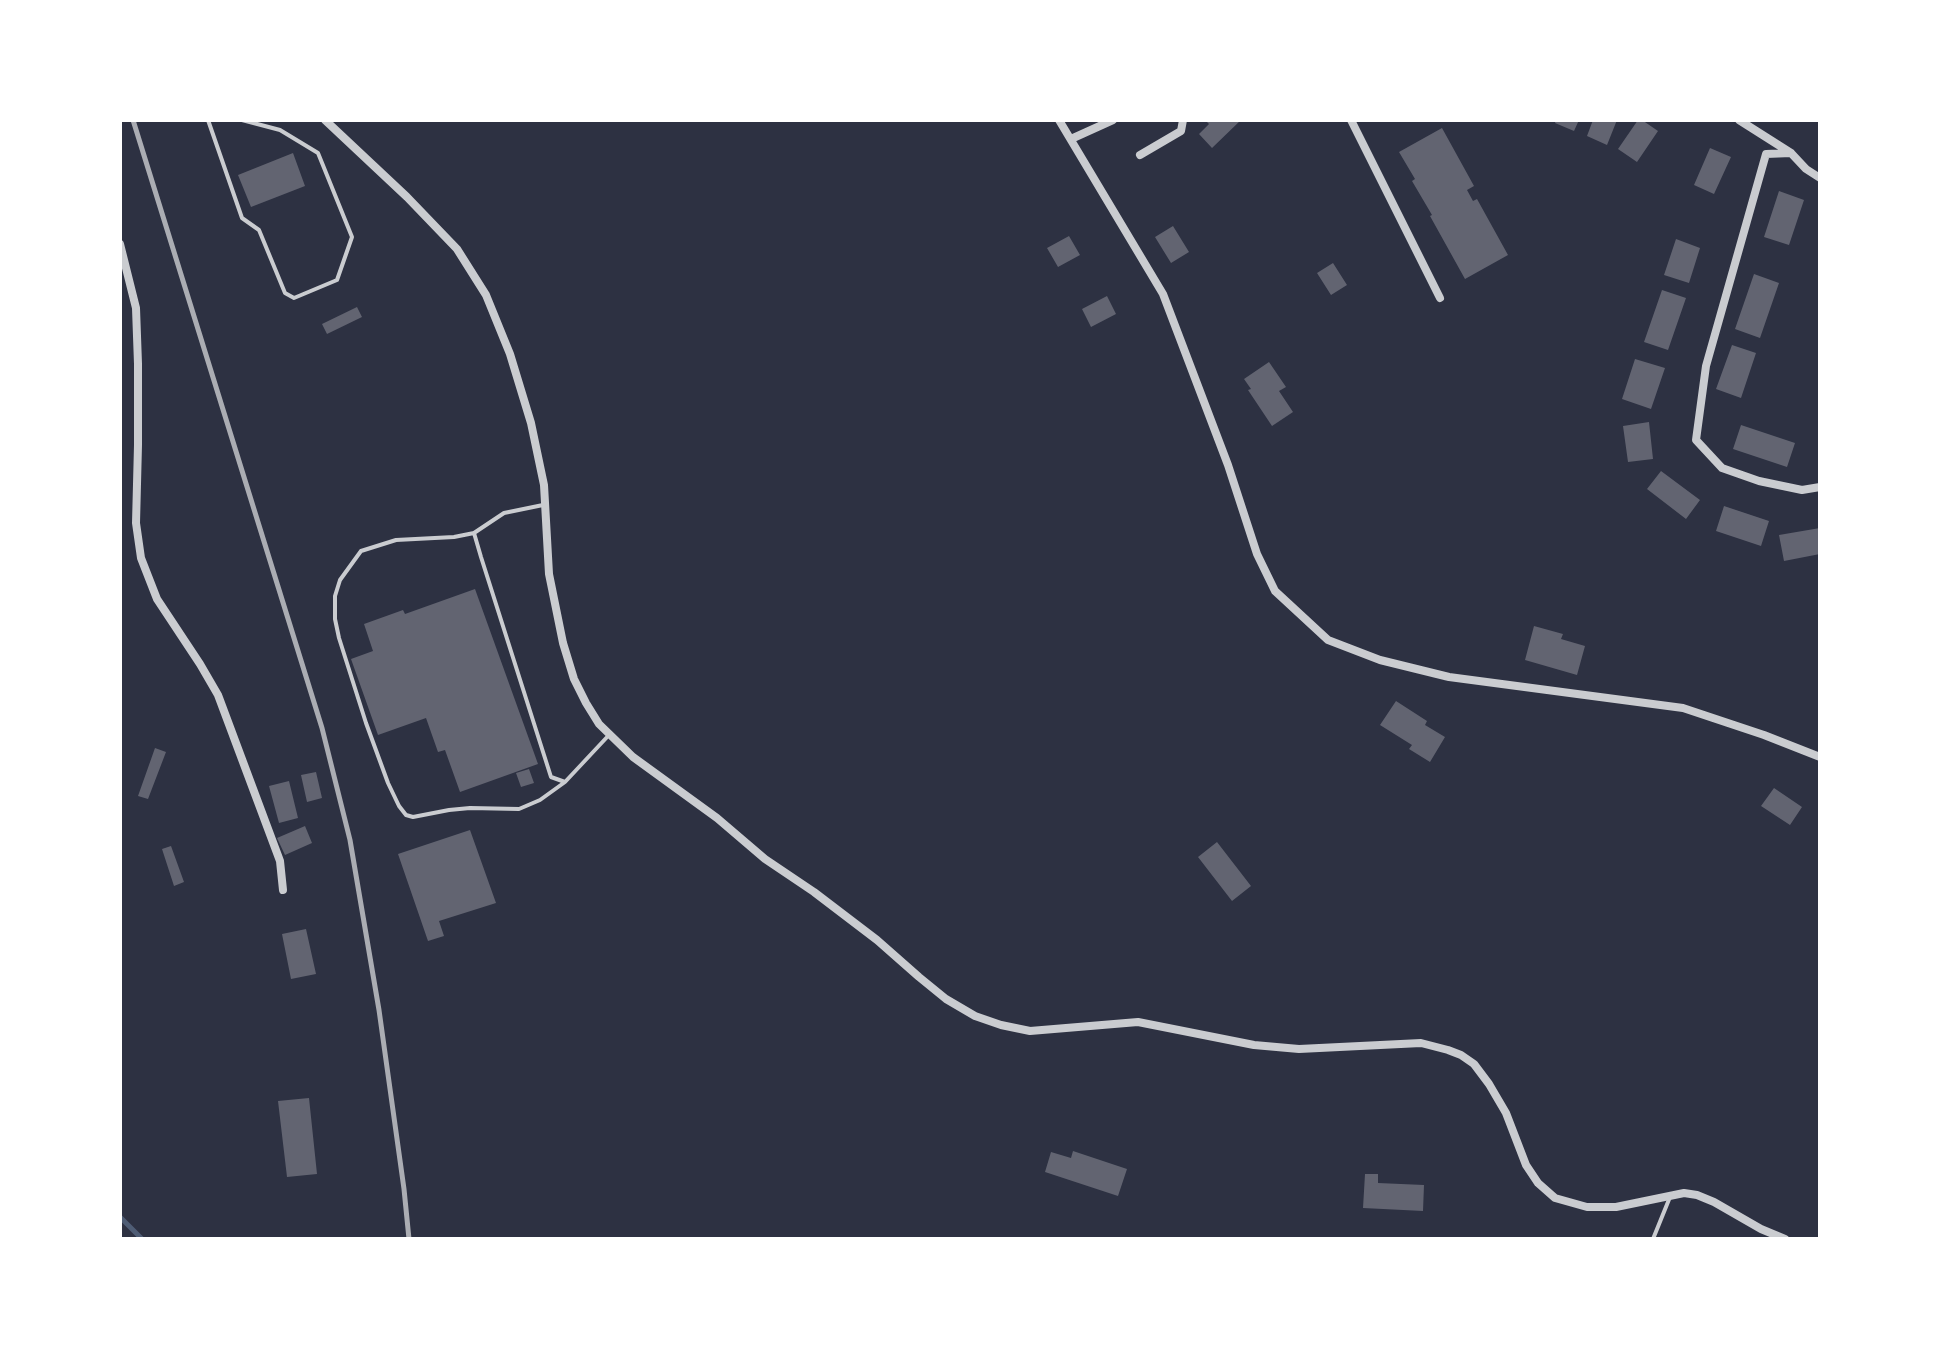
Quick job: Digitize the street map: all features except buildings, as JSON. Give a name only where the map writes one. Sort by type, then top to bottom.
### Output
[{"type":"street","points":[[325,120],[457,249],[486,295],[510,354],[531,423],[544,485],[549,574],[563,643],[574,679],[586,703],[609,735],[633,757],[877,940],[946,999],[975,1016],[1030,1031],[1138,1022],[1254,1045],[1299,1049],[1421,1043],[1461,1055],[1474,1064],[1506,1113],[1526,1165],[1538,1183],[1555,1198],[1587,1207],[1616,1207],[1684,1193],[1697,1195],[1785,1239]]},
{"type":"street","points":[[1059,120],[1163,294],[1228,465],[1257,554],[1275,591],[1328,640],[1380,660],[1449,677],[1683,708],[1820,757]]},
{"type":"street","points":[[1071,139],[1113,120]]},
{"type":"street","points":[[1140,155],[1181,131],[1183,120]]},
{"type":"street","points":[[1351,120],[1440,298]]},
{"type":"street","points":[[1739,120],[1791,153],[1820,178]]},
{"type":"street","points":[[1791,153],[1766,154],[1706,366],[1696,440],[1722,468],[1759,481],[1802,490],[1820,487]]},
{"type":"street","points":[[120,244],[136,308],[136,523],[141,558],[157,599],[218,695],[280,861],[283,890]]},
{"type":"lane","points":[[208,120],[242,218],[259,230],[285,293],[294,298],[337,280],[352,237],[318,153],[280,130],[242,120]]},
{"type":"lane","points":[[546,505],[504,513],[474,533],[396,540],[361,551],[340,580],[335,596],[339,638],[393,795],[406,815],[413,817],[470,808],[519,809],[540,800],[565,782],[609,735]]},
{"type":"lane","points":[[474,533],[551,777],[565,782]]},
{"type":"lane","points":[[1653,1239],[1671,1195]]},
{"type":"waterway","points":[[120,1217],[142,1239]]},
{"type":"railway","points":[[133,120],[322,728],[350,840],[379,1010],[409,1239]]}]
